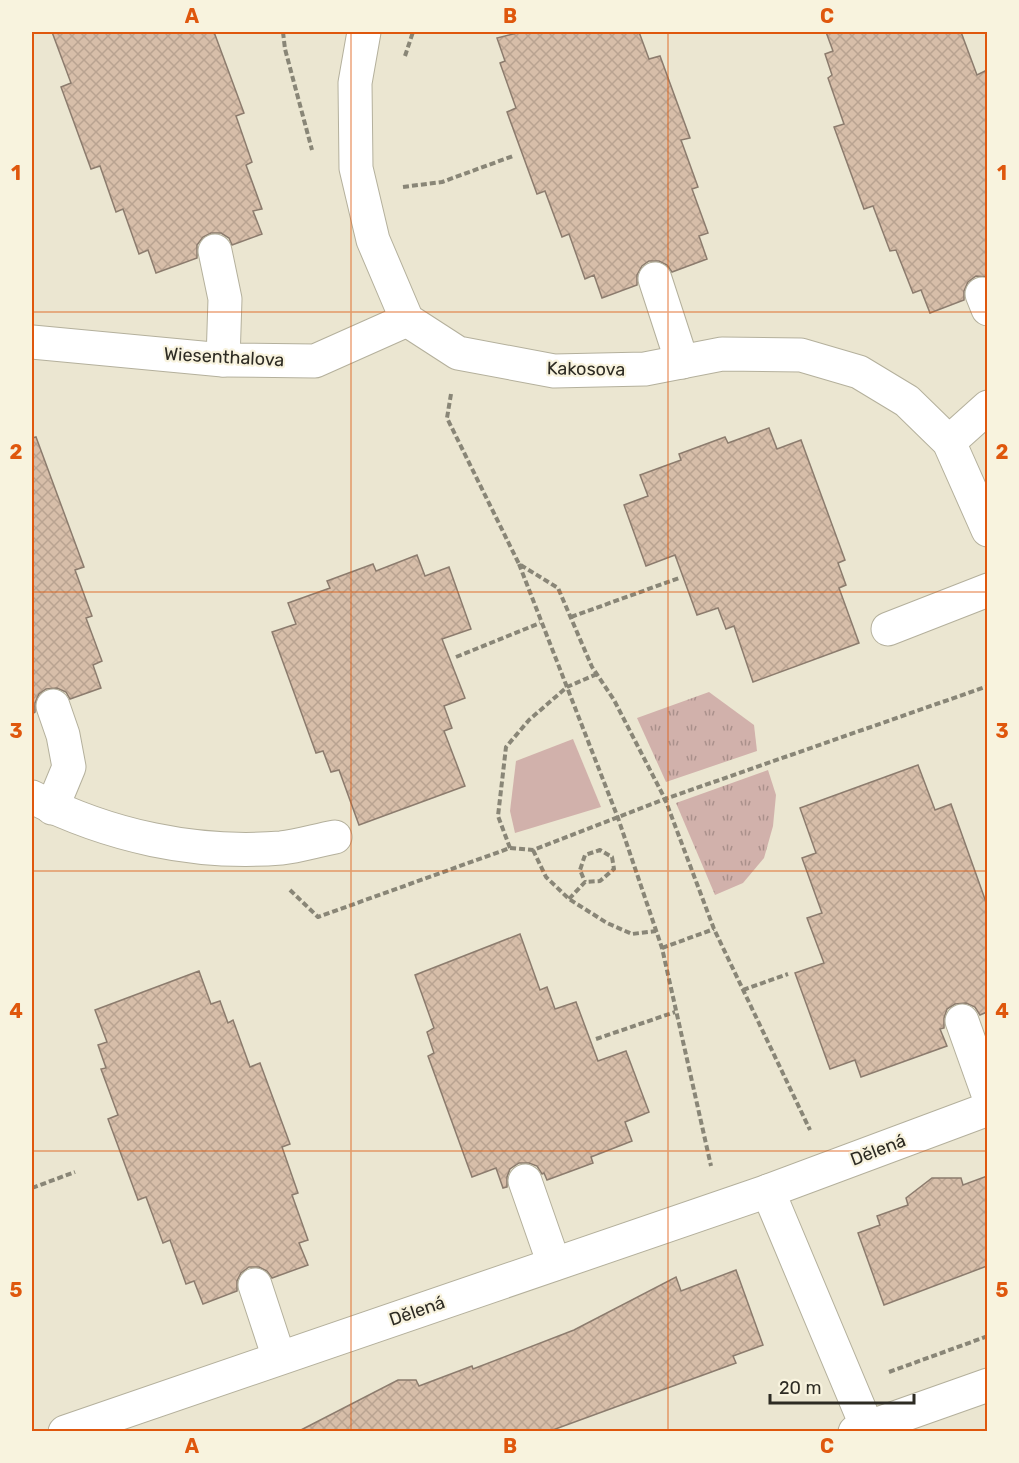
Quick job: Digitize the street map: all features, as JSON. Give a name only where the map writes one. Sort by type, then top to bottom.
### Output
[{"type":"street","points":[[364,32],[355,83],[356,168],[373,240],[407,320]]},
{"type":"street","points":[[215,251],[225,299],[223,360]]},
{"type":"street","points":[[655,279],[682,362]]},
{"type":"street","name":"Kakosova","points":[[407,320],[458,353],[554,371],[645,369],[722,354],[801,355],[859,372],[907,401],[949,442],[987,530]]},
{"type":"street","name":"Wiesenthalova","points":[[32,342],[223,360],[315,361],[407,320]]},
{"type":"street","points":[[949,442],[987,407]]},
{"type":"street","points":[[888,628],[987,590]]},
{"type":"street","points":[[53,706],[63,735],[69,767],[42,803],[124,834],[200,849],[283,848],[336,837]]},
{"type":"street","points":[[962,1021],[987,1094]]},
{"type":"street","name":"Dělená","points":[[65,1431],[720,1208],[987,1109]]},
{"type":"street","points":[[525,1181],[554,1264]]},
{"type":"street","points":[[768,1191],[849,1386],[861,1429],[987,1385]]},
{"type":"street","points":[[255,1284],[279,1358]]},
{"type":"path","points":[[399,187],[442,182],[513,156]]},
{"type":"path","points":[[458,353],[447,418],[519,564],[540,623],[618,818],[662,948],[720,1208]]},
{"type":"path","points":[[519,564],[558,588],[592,667],[614,700],[665,799],[714,929],[829,1169]]},
{"type":"path","points":[[571,617],[679,578]]},
{"type":"path","points":[[456,657],[540,623]]},
{"type":"path","points":[[510,848],[498,816],[506,747],[529,720],[567,687],[597,674]]},
{"type":"path","points":[[283,848],[286,886],[318,917],[510,848],[533,850],[665,799],[987,686]]},
{"type":"path","points":[[533,850],[546,877],[569,899],[607,923],[632,934],[656,931]]},
{"type":"path","points":[[569,899],[585,882],[600,881],[614,869],[612,857],[600,850],[585,855],[580,870],[585,882]]},
{"type":"path","points":[[662,948],[714,929]]},
{"type":"path","points":[[743,990],[788,974]]},
{"type":"path","points":[[596,1039],[675,1012]]},
{"type":"path","points":[[32,1188],[75,1172]]},
{"type":"path","points":[[849,1386],[987,1336]]},
{"type":"green space","points":[[709,692],[754,725],[757,751],[666,782],[637,718]]},
{"type":"green space","points":[[573,739],[601,807],[515,833],[510,811],[516,761]]},
{"type":"green space","points":[[768,770],[776,795],[773,826],[764,858],[743,883],[715,895],[676,803]]},
{"type":"building","points":[[52,32],[214,32],[244,113],[236,116],[252,162],[246,165],[262,209],[253,211],[262,234],[232,245],[229,238],[221,233],[211,233],[203,237],[197,245],[197,258],[156,273],[148,250],[139,254],[123,209],[116,212],[100,166],[91,169],[61,87],[71,83]]},
{"type":"building","points":[[521,32],[639,32],[649,59],[660,56],[690,138],[681,140],[698,187],[692,189],[708,233],[699,236],[707,259],[672,272],[667,265],[659,261],[649,261],[642,266],[637,275],[637,285],[602,298],[594,275],[585,279],[569,234],[562,237],[545,191],[537,194],[507,112],[516,108],[500,63],[505,61],[497,38]]},
{"type":"building","points":[[826,32],[961,32],[977,75],[987,70],[987,277],[976,276],[968,282],[964,291],[964,300],[930,313],[921,290],[913,293],[896,250],[890,251],[873,206],[864,209],[834,127],[844,124],[828,78],[832,75],[825,54],[833,51]]},
{"type":"building","points":[[769,428],[777,449],[801,440],[845,560],[838,563],[846,585],[839,588],[859,643],[753,682],[734,626],[726,629],[718,608],[697,615],[675,555],[646,566],[624,505],[648,496],[640,475],[681,460],[679,454],[725,437],[728,443]]},
{"type":"building","points":[[36,437],[84,567],[75,570],[92,616],[86,618],[102,661],[93,665],[101,688],[70,699],[66,692],[57,688],[46,689],[39,694],[35,703],[35,712],[32,714],[32,438]]},
{"type":"building","points":[[417,555],[425,576],[449,567],[471,629],[442,639],[465,698],[444,706],[452,728],[444,731],[465,786],[359,825],[339,770],[331,772],[323,751],[316,753],[272,632],[296,624],[288,603],[330,588],[327,581],[373,564],[376,571]]},
{"type":"building","points":[[918,765],[935,810],[951,804],[987,905],[987,1012],[980,1015],[975,1007],[966,1003],[955,1004],[947,1009],[944,1028],[940,1029],[947,1046],[861,1077],[855,1060],[830,1069],[795,973],[824,963],[807,918],[822,913],[802,858],[816,853],[800,808]]},
{"type":"building","points":[[520,934],[540,990],[547,987],[555,1009],[576,1002],[598,1061],[626,1051],[649,1112],[625,1122],[632,1141],[591,1157],[593,1163],[547,1180],[537,1166],[519,1163],[510,1169],[507,1187],[503,1188],[496,1168],[472,1177],[428,1056],[434,1053],[427,1032],[434,1028],[415,975]]},
{"type":"building","points":[[199,971],[211,1004],[220,1001],[228,1023],[233,1020],[250,1067],[260,1063],[290,1144],[282,1147],[298,1193],[292,1195],[308,1240],[299,1243],[308,1265],[272,1278],[267,1271],[259,1267],[249,1267],[241,1273],[237,1281],[237,1291],[203,1304],[194,1281],[186,1284],[170,1240],[163,1243],[146,1197],[138,1200],[108,1119],[118,1115],[101,1069],[106,1068],[98,1045],[107,1042],[95,1010]]},
{"type":"building","points":[[987,1176],[987,1266],[884,1305],[858,1233],[880,1225],[877,1216],[908,1205],[906,1198],[932,1178],[961,1178],[963,1185]]},
{"type":"building","points":[[736,1270],[763,1345],[733,1356],[736,1363],[550,1431],[299,1431],[398,1380],[416,1380],[419,1386],[472,1366],[473,1369],[574,1330],[676,1277],[681,1291]]}]
